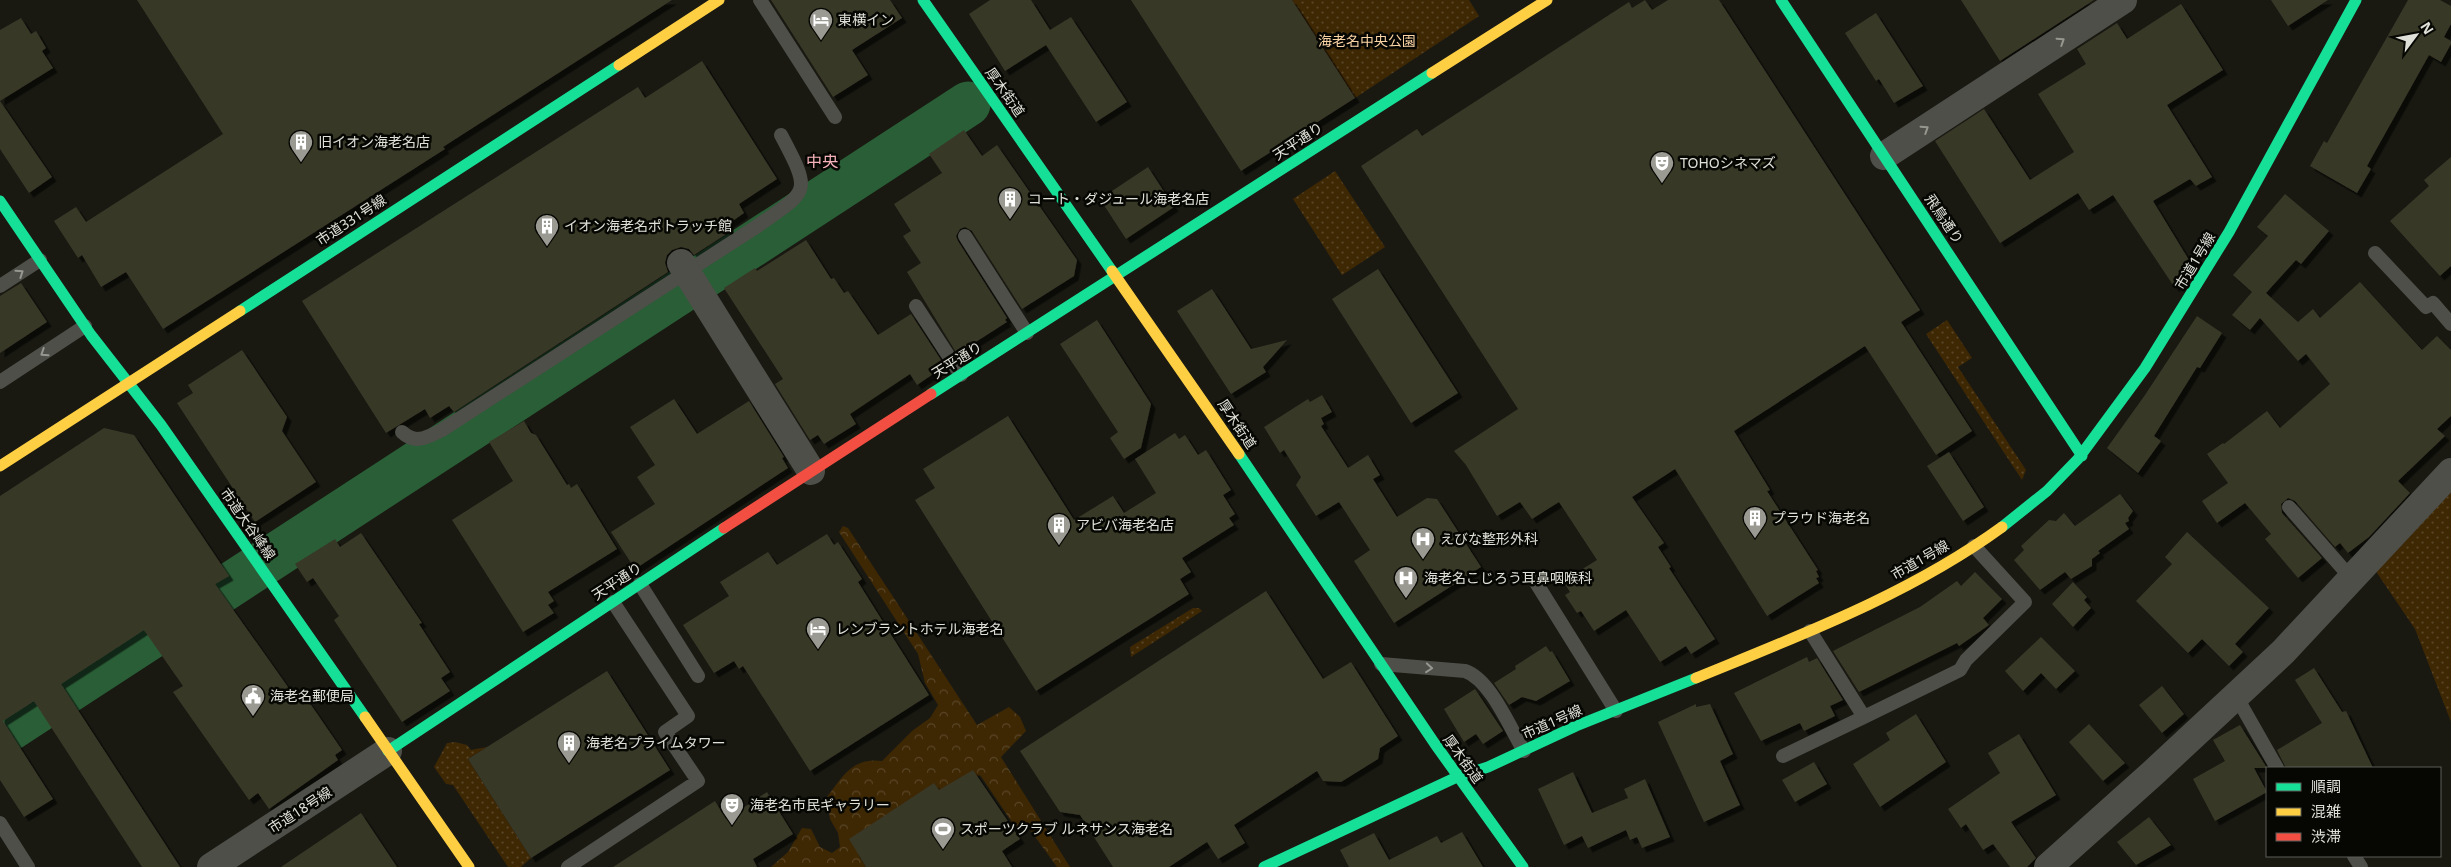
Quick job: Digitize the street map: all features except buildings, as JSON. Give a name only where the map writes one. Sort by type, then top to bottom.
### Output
[{"type":"street","name":"市道331号線","points":[[0,466],[719,0]]},
{"type":"street","name":"厚木街道","points":[[923,0],[1117,276],[1457,777],[1523,867]]},
{"type":"street","name":"天平通り","points":[[388,751],[811,471],[1546,0]]},
{"type":"street","name":"飛鳥通り","points":[[1780,0],[2082,456]]},
{"type":"street","points":[[1884,156],[2123,0]]},
{"type":"street","name":"市道1号線","points":[[1264,867],[1457,777],[1479,772],[1524,750],[1866,607],[1932,573],[2031,506],[2082,456],[2130,390],[2183,310],[2243,208],[2356,0]]},
{"type":"street","name":"市道大谷峰線","points":[[0,201],[84,326],[161,425],[469,867]]},
{"type":"street","points":[[690,277],[811,471]]},
{"type":"street","points":[[2048,867],[2283,652],[2451,472]]},
{"type":"street","name":"市道18号線","points":[[212,867],[388,751]]},
{"type":"lane","points":[[760,0],[835,117]]},
{"type":"lane","points":[[402,432],[409,439],[421,440],[442,430],[690,277],[799,194],[802,189],[801,177],[781,135]]},
{"type":"lane","points":[[965,236],[1027,333]]},
{"type":"lane","points":[[2375,253],[2426,307],[2433,303],[2451,324]]},
{"type":"lane","points":[[0,286],[40,260]]},
{"type":"lane","points":[[916,306],[961,375]]},
{"type":"lane","points":[[0,382],[84,326]]},
{"type":"lane","points":[[2289,507],[2351,578]]},
{"type":"lane","points":[[1782,756],[1960,670],[1966,660],[2025,602],[1974,546]]},
{"type":"lane","points":[[1536,581],[1616,711]]},
{"type":"lane","points":[[640,584],[698,676]]},
{"type":"lane","points":[[568,867],[698,781],[665,732],[688,716],[613,602]]},
{"type":"lane","points":[[1810,632],[1864,717]]},
{"type":"lane","points":[[1380,664],[1465,671],[1475,674],[1503,714],[1524,750]]},
{"type":"lane","points":[[2236,696],[2276,767]]},
{"type":"lane","points":[[0,823],[28,867]]},
{"type":"green space","name":"海老名中央公園","points":[[1292,0],[1469,0],[1479,16],[1355,98]]},
{"type":"green space","points":[[1335,171],[1385,247],[1342,275],[1293,199]]},
{"type":"green space","points":[[1947,320],[1972,358],[1958,367],[2026,470],[2022,480],[1926,334]]},
{"type":"green space","points":[[2451,492],[2451,722],[2415,629],[2375,570],[2398,549]]},
{"type":"green space","points":[[843,526],[848,528],[977,725],[1009,707],[1020,717],[1026,731],[1001,757],[1070,867],[1057,867],[1028,827],[1018,831],[980,775],[861,851],[859,856],[866,867],[771,867],[788,852],[802,828],[811,829],[820,847],[832,853],[840,847],[838,833],[830,819],[827,797],[844,775],[856,765],[863,762],[882,761],[912,731],[930,718],[938,705],[925,683],[918,654],[839,532]]},
{"type":"green space","points":[[1193,608],[1199,608],[1202,611],[1131,657],[1130,647]]},
{"type":"green space","points":[[455,742],[467,745],[471,750],[487,747],[468,759],[531,858],[521,867],[508,867],[453,785],[446,784],[434,767],[447,743]]},
{"type":"waterway","points":[[0,735],[968,104]]},
{"type":"traffic: fast","points":[[923,0],[1112,271]]},
{"type":"traffic: fast","points":[[1781,0],[2082,456]]},
{"type":"traffic: fast","points":[[2002,527],[2047,491],[2078,459],[2145,368],[2229,232],[2356,0]]},
{"type":"traffic: fast","points":[[240,311],[619,65]]},
{"type":"traffic: fast","points":[[931,394],[1432,73]]},
{"type":"traffic: fast","points":[[0,201],[91,335],[161,425],[365,717]]},
{"type":"traffic: fast","points":[[1239,454],[1435,744],[1523,867]]},
{"type":"traffic: fast","points":[[388,751],[724,528]]},
{"type":"traffic: fast","points":[[1264,867],[1457,777],[1488,767],[1576,726],[1696,678]]},
{"type":"traffic: slow","points":[[619,65],[719,0]]},
{"type":"traffic: slow","points":[[1432,73],[1547,0]]},
{"type":"traffic: slow","points":[[1112,271],[1239,454]]},
{"type":"traffic: slow","points":[[0,466],[240,311]]},
{"type":"traffic: slow","points":[[1696,678],[1854,612],[1930,573],[2002,527]]},
{"type":"traffic: slow","points":[[365,717],[469,867]]},
{"type":"traffic: jam","points":[[724,528],[931,394]]},
{"type":"place","name":"東横イン","points":[[821,41]]},
{"type":"place","name":"旧イオン海老名店","points":[[301,163]]},
{"type":"place","name":"TOHOシネマズ","points":[[1662,184]]},
{"type":"place","name":"コート・ダジュール海老名店","points":[[1010,220]]},
{"type":"place","name":"イオン海老名ポトラッチ館","points":[[547,247]]},
{"type":"place","name":"プラウド海老名","points":[[1755,539]]},
{"type":"place","name":"アビバ海老名店","points":[[1059,546]]},
{"type":"place","name":"えびな整形外科","points":[[1423,560]]},
{"type":"place","name":"海老名こじろう耳鼻咽喉科","points":[[1406,599]]},
{"type":"place","name":"レンブラントホテル海老名","points":[[818,650]]},
{"type":"place","name":"海老名郵便局","points":[[253,717]]},
{"type":"place","name":"海老名プライムタワー","points":[[569,764]]},
{"type":"place","name":"海老名市民ギャラリー","points":[[732,826]]},
{"type":"place","name":"スポーツクラブ ルネサンス海老名","points":[[943,850]]},
{"type":"district","name":"中央","points":[[822,161]]}]
